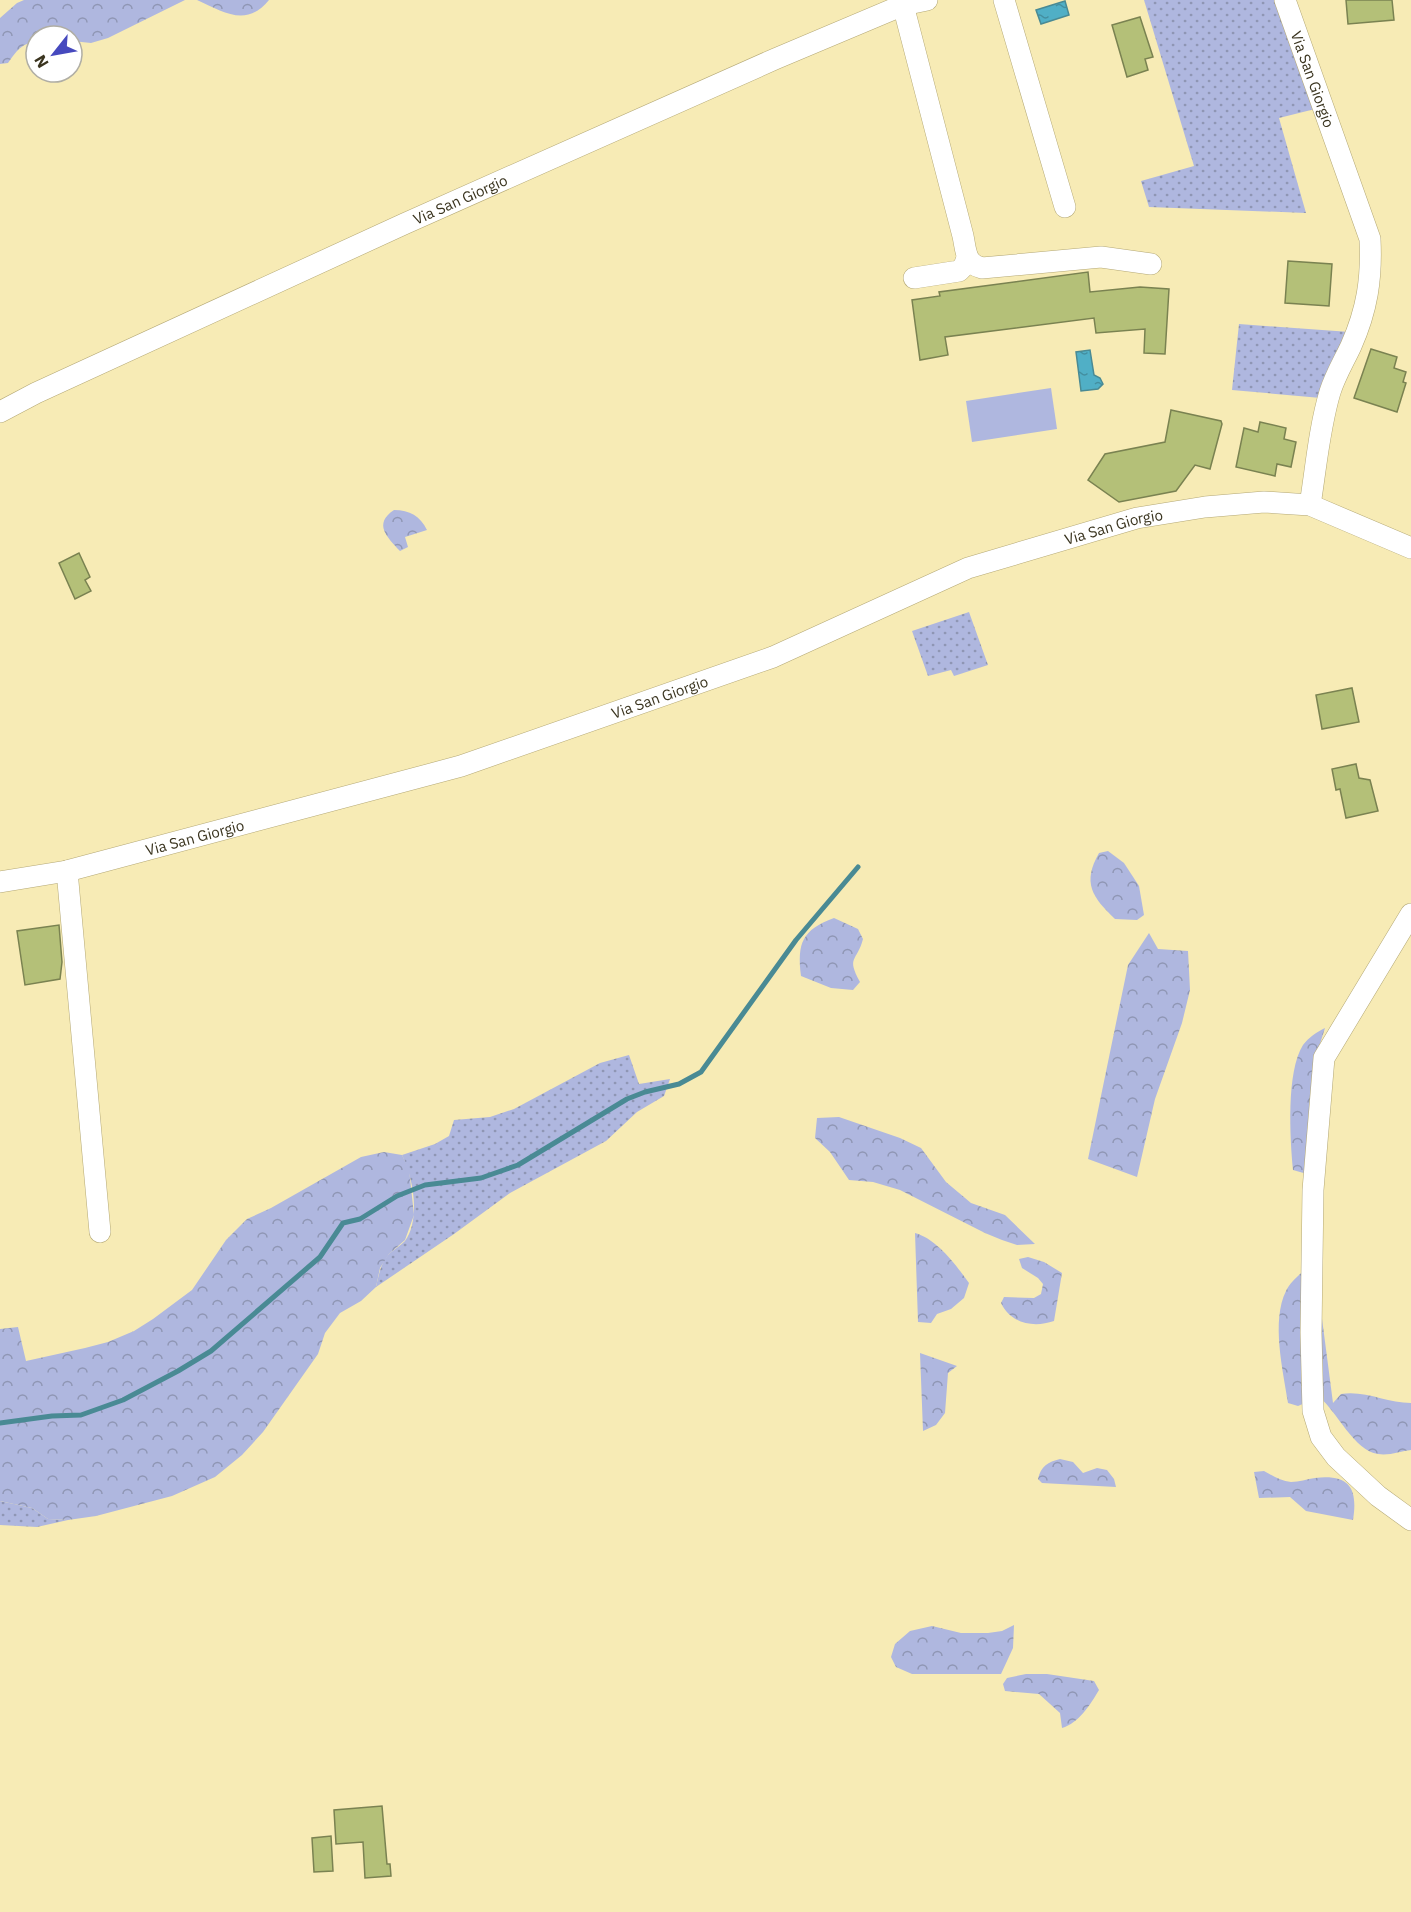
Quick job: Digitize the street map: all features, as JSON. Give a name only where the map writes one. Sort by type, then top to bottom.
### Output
[{"type":"street","name":"Via San Giorgio","points":[[0,412],[404,224],[775,59],[903,5],[927,0]]},
{"type":"street","points":[[1004,0],[1065,207]]},
{"type":"street","name":"Via San Giorgio","points":[[1285,0],[1370,239],[1372,269],[1367,303],[1352,344],[1330,391],[1310,505]]},
{"type":"street","points":[[903,5],[967,258],[959,271],[914,278]]},
{"type":"street","points":[[967,258],[974,266],[982,268],[1101,257],[1151,264]]},
{"type":"street","name":"Via San Giorgio","points":[[0,882],[67,871],[462,765],[773,657],[968,568],[1137,518],[1205,507],[1264,502],[1310,505],[1411,548]]},
{"type":"street","points":[[67,871],[100,1232]]},
{"type":"street","points":[[1411,914],[1324,1058],[1313,1190],[1311,1333],[1314,1411],[1321,1437],[1336,1457],[1378,1496],[1411,1520]]},
{"type":"green space","points":[[24,0],[185,0],[108,38],[91,43],[84,42],[84,24],[24,24],[24,46],[8,63],[0,64],[0,18]]},
{"type":"green space","points":[[197,0],[269,0],[252,14],[234,15]]},
{"type":"green space","points":[[1144,0],[1274,0],[1315,109],[1279,118],[1306,213],[1149,207],[1141,181],[1194,166]]},
{"type":"green space","points":[[1239,324],[1350,332],[1321,398],[1232,390]]},
{"type":"green space","points":[[1051,388],[1057,429],[972,442],[966,401]]},
{"type":"green space","points":[[394,510],[414,515],[427,530],[405,537],[408,547],[400,551],[387,536],[383,525],[384,520]]},
{"type":"green space","points":[[969,612],[988,665],[954,676],[951,670],[928,676],[912,631]]},
{"type":"green space","points":[[1108,851],[1124,863],[1139,886],[1144,915],[1137,920],[1115,919],[1100,904],[1092,889],[1091,873],[1094,864],[1099,853]]},
{"type":"green space","points":[[834,918],[858,929],[863,939],[853,963],[860,982],[853,990],[831,988],[801,976],[800,955],[804,939],[815,927]]},
{"type":"green space","points":[[1149,933],[1158,949],[1188,951],[1190,990],[1182,1023],[1155,1099],[1137,1177],[1088,1159],[1128,965]]},
{"type":"green space","points":[[1325,1028],[1318,1050],[1307,1174],[1293,1170],[1290,1106],[1294,1071],[1303,1045]]},
{"type":"green space","points":[[629,1055],[639,1084],[670,1079],[664,1096],[637,1112],[606,1141],[510,1193],[376,1287],[384,1260],[405,1241],[413,1221],[412,1186],[402,1155],[435,1144],[449,1136],[454,1120],[490,1117],[514,1109],[600,1063]]},
{"type":"green space","points":[[839,1117],[900,1138],[921,1148],[946,1182],[971,1203],[1005,1215],[1035,1244],[1017,1245],[1002,1240],[900,1190],[873,1182],[849,1180],[830,1152],[815,1138],[817,1118]]},
{"type":"green space","points":[[384,1152],[402,1155],[409,1169],[414,1215],[405,1240],[389,1254],[380,1268],[376,1287],[361,1301],[340,1313],[325,1333],[318,1354],[263,1432],[242,1455],[215,1477],[172,1496],[96,1516],[68,1520],[48,1519],[32,1508],[0,1501],[0,1329],[18,1327],[26,1361],[108,1342],[134,1331],[192,1290],[226,1240],[247,1219],[271,1208],[361,1157]]},
{"type":"green space","points":[[915,1233],[938,1247],[969,1283],[964,1298],[951,1309],[937,1314],[931,1323],[918,1322]]},
{"type":"green space","points":[[1028,1257],[1044,1262],[1062,1273],[1054,1321],[1031,1324],[1017,1320],[1005,1310],[1001,1303],[1004,1297],[1034,1298],[1041,1294],[1043,1284],[1022,1268],[1019,1259]]},
{"type":"green space","points":[[1301,1273],[1318,1288],[1333,1403],[1341,1394],[1350,1393],[1411,1403],[1411,1450],[1386,1454],[1369,1451],[1361,1446],[1319,1397],[1298,1406],[1288,1403],[1279,1346],[1279,1317],[1286,1291]]},
{"type":"green space","points":[[920,1353],[957,1366],[948,1373],[945,1413],[936,1425],[923,1431]]},
{"type":"green space","points":[[1060,1459],[1073,1462],[1083,1473],[1097,1468],[1107,1470],[1114,1479],[1116,1487],[1042,1483],[1038,1479],[1043,1468]]},
{"type":"green space","points":[[1264,1471],[1291,1482],[1327,1477],[1344,1481],[1349,1486],[1354,1500],[1353,1520],[1306,1511],[1290,1497],[1259,1498],[1254,1472]]},
{"type":"green space","points":[[0,1501],[32,1508],[48,1519],[68,1520],[37,1527],[0,1525]]},
{"type":"green space","points":[[1014,1625],[1013,1648],[1001,1674],[912,1674],[896,1667],[891,1657],[895,1644],[910,1631],[932,1626],[961,1633],[988,1633],[1002,1631]]},
{"type":"green space","points":[[1026,1674],[1047,1674],[1094,1681],[1099,1690],[1079,1718],[1062,1728],[1060,1713],[1039,1694],[1005,1691],[1003,1684],[1007,1678]]},
{"type":"water","points":[[1065,1],[1069,15],[1041,24],[1036,10]]},
{"type":"water","points":[[1090,350],[1094,375],[1100,378],[1103,384],[1098,389],[1081,391],[1076,352]]},
{"type":"building","points":[[1346,0],[1392,0],[1394,20],[1348,24]]},
{"type":"building","points":[[1140,17],[1153,57],[1145,59],[1148,70],[1127,77],[1112,25]]},
{"type":"building","points":[[1288,261],[1332,264],[1329,306],[1285,303]]},
{"type":"building","points":[[1088,272],[1090,292],[1140,287],[1169,289],[1165,354],[1144,353],[1145,329],[1096,333],[1094,318],[945,337],[948,355],[920,360],[912,300],[940,296],[939,292]]},
{"type":"building","points":[[1371,349],[1397,357],[1394,368],[1406,372],[1403,382],[1406,383],[1397,412],[1354,398]]},
{"type":"building","points":[[1171,410],[1221,421],[1210,469],[1195,465],[1176,491],[1119,502],[1088,480],[1105,454],[1165,442]]},
{"type":"building","points":[[1260,422],[1286,428],[1284,439],[1296,442],[1291,467],[1277,464],[1275,476],[1236,467],[1244,428],[1258,432]]},
{"type":"building","points":[[79,553],[90,577],[85,580],[91,591],[75,599],[59,563]]},
{"type":"building","points":[[1352,688],[1359,722],[1322,729],[1316,695]]},
{"type":"building","points":[[1356,764],[1359,778],[1370,780],[1378,811],[1346,818],[1340,789],[1336,790],[1332,769]]},
{"type":"building","points":[[59,925],[62,962],[60,979],[25,985],[17,931]]},
{"type":"building","points":[[382,1806],[387,1864],[390,1864],[391,1876],[365,1878],[363,1842],[336,1844],[334,1810]]},
{"type":"building","points":[[331,1836],[333,1871],[314,1872],[312,1838]]},
{"type":"waterway","points":[[0,1423],[52,1416],[81,1415],[123,1400],[211,1351],[320,1257],[343,1223],[360,1219],[397,1196],[425,1185],[481,1178],[518,1165],[627,1099],[679,1084],[701,1072],[796,940],[858,867]]}]
